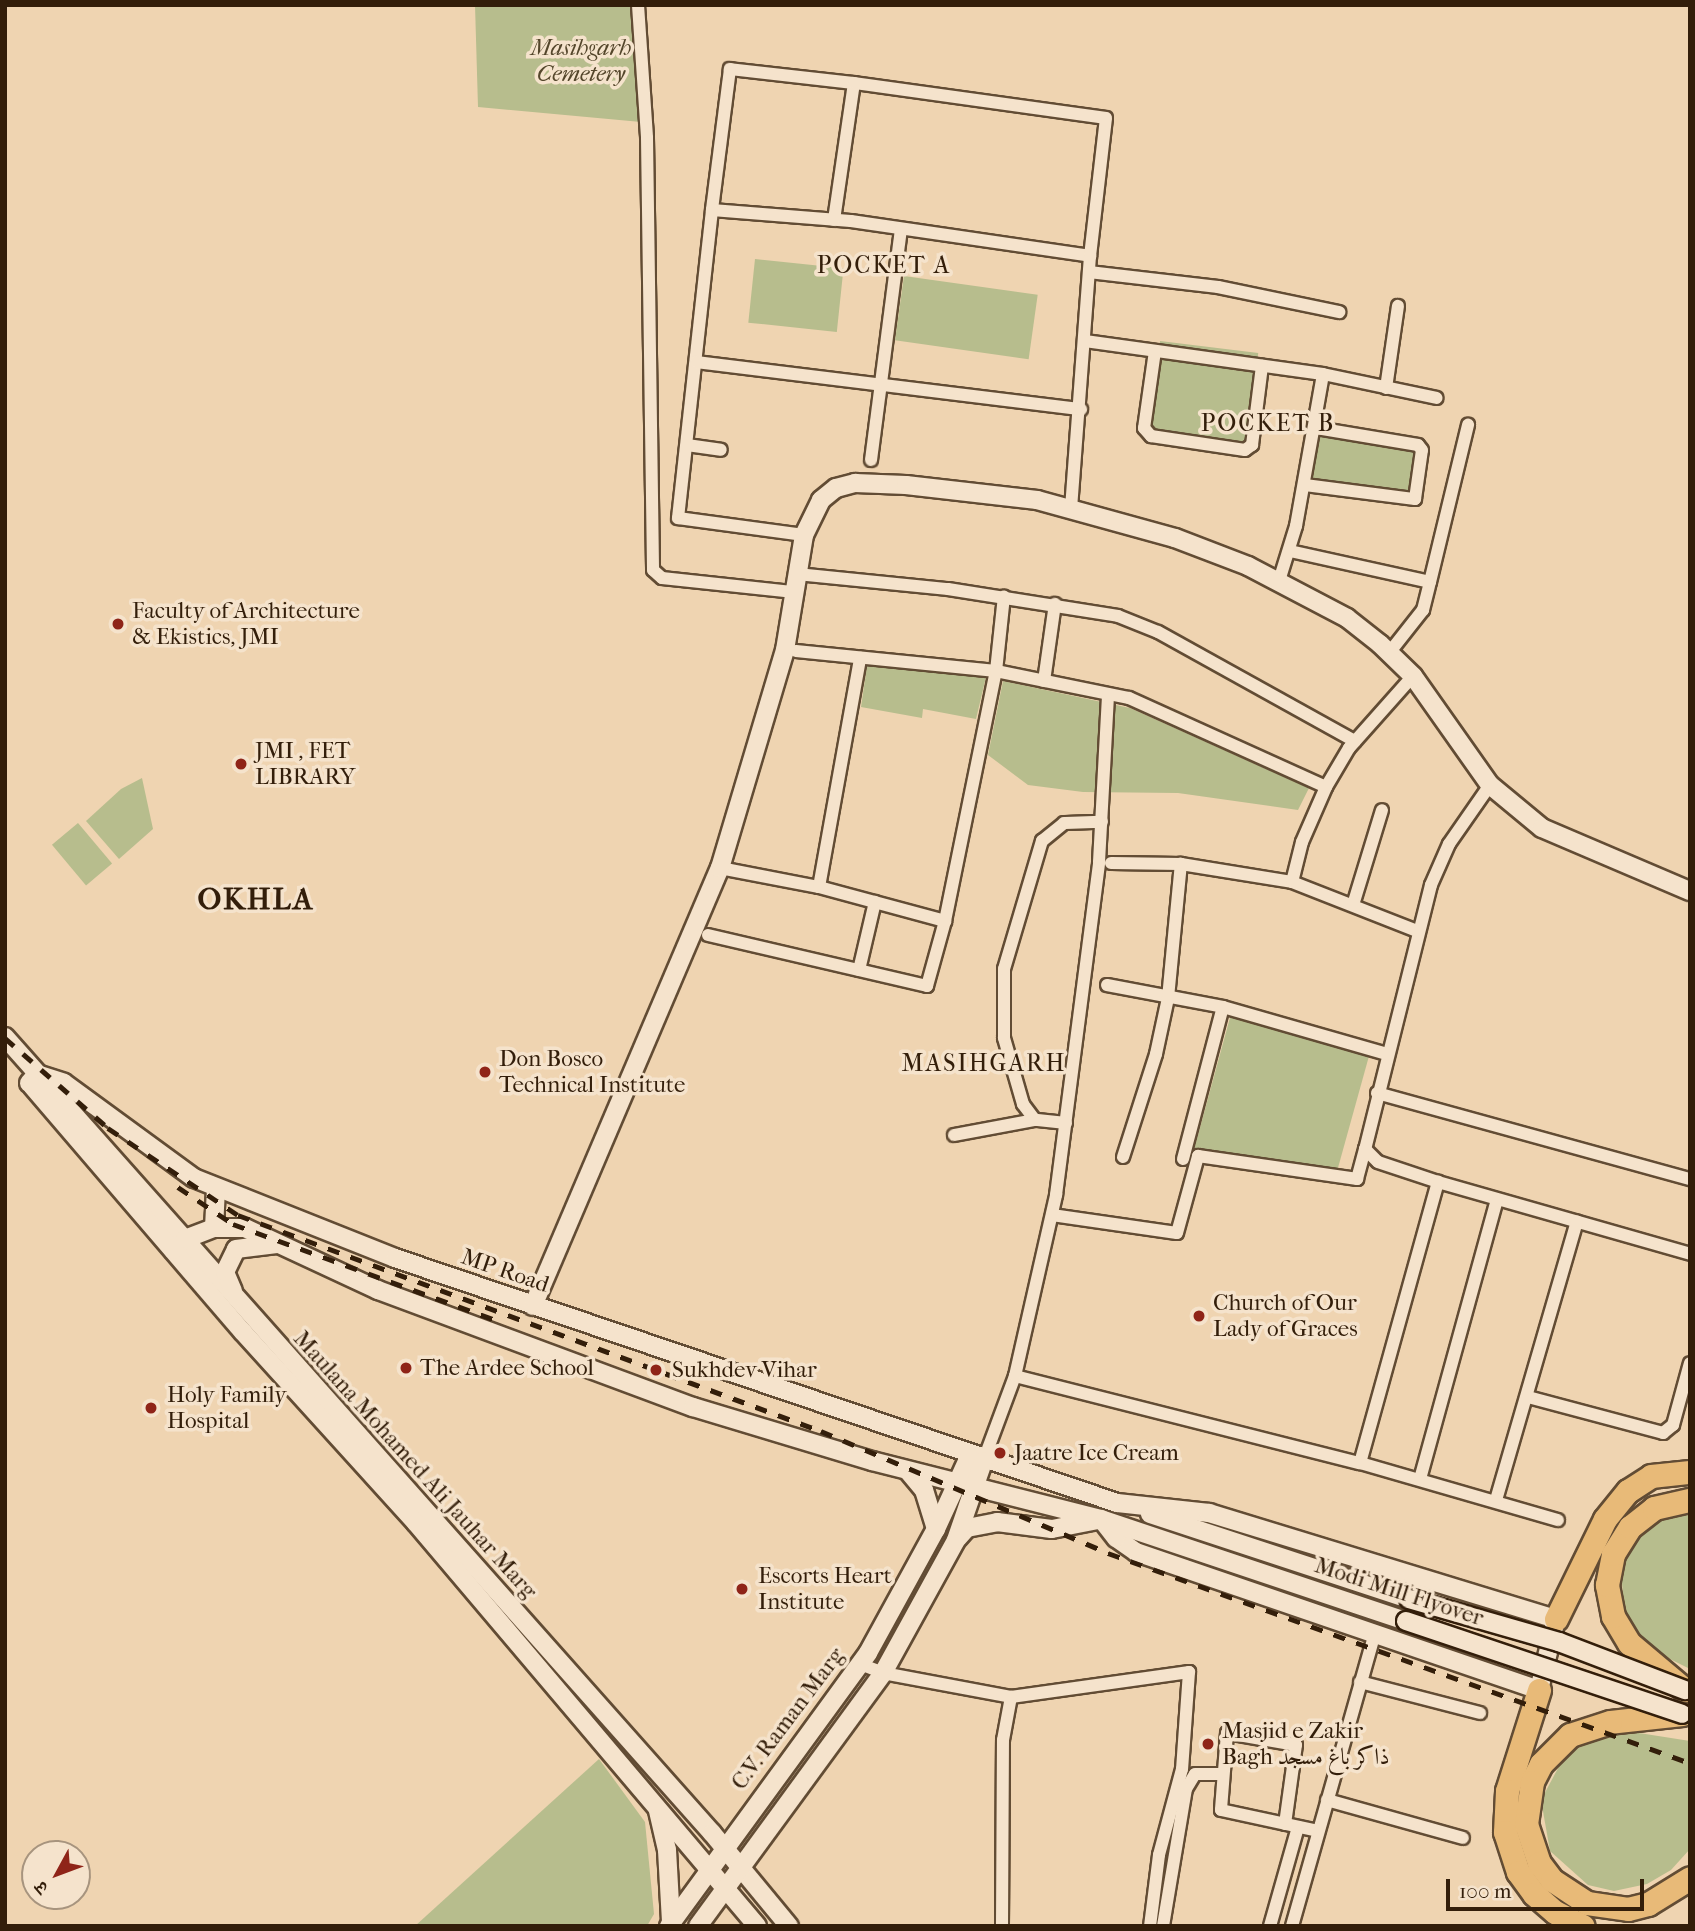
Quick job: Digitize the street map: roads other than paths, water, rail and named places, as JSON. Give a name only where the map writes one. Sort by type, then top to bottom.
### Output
[{"type":"highway","points":[[1556,1619],[1605,1519],[1628,1491],[1651,1476],[1690,1472]]},
{"type":"highway","points":[[1685,1690],[1629,1643],[1613,1616],[1607,1585],[1613,1554],[1630,1527],[1654,1508],[1690,1500]]},
{"type":"highway","points":[[1539,1690],[1507,1791],[1505,1832],[1518,1872],[1534,1894],[1555,1912],[1583,1926]]},
{"type":"highway","points":[[1682,1714],[1610,1722],[1570,1735],[1541,1764],[1529,1793],[1526,1824],[1539,1863],[1560,1886],[1587,1903],[1628,1909],[1648,1905],[1687,1881]]},
{"type":"main road","points":[[533,1306],[720,868],[785,650],[804,535],[821,500],[836,488],[855,483],[919,486],[1071,507],[1175,538],[1279,581],[1347,618],[1389,653],[1413,676],[1490,785],[1542,828],[1690,891]]},
{"type":"main road","name":"Maulana Mohamed Ali Jauhar Marg","points":[[5,1037],[33,1079],[179,1245],[657,1808],[722,1889],[757,1926]]},
{"type":"main road","name":"Maulana Mohamed Ali Jauhar Marg","points":[[5,1056],[33,1079]]},
{"type":"main road","name":"MP Road","points":[[33,1079],[64,1083],[194,1178],[216,1188],[533,1306],[976,1459],[1117,1503]]},
{"type":"main road","points":[[214,1228],[216,1188]]},
{"type":"main road","points":[[179,1245],[214,1228],[245,1228],[378,1290],[693,1407],[914,1473],[936,1529]]},
{"type":"main road","points":[[239,1306],[225,1272],[228,1260],[244,1247],[284,1244]]},
{"type":"main road","name":"Maulana Mohamed Ali Jauhar Marg","points":[[179,1245],[239,1306],[712,1833],[736,1868],[789,1926]]},
{"type":"main road","name":"C.V. Raman Marg","points":[[698,1926],[736,1868],[883,1672],[956,1540],[976,1459]]},
{"type":"main road","points":[[872,1461],[968,1485]]},
{"type":"main road","name":"C.V. Raman Marg","points":[[670,1924],[707,1868],[859,1664],[936,1529],[968,1485]]},
{"type":"main road","name":"Modi Mill Flyover","points":[[968,1485],[1101,1519],[1682,1714]]},
{"type":"main road","points":[[956,1540],[967,1528],[997,1522],[1052,1529],[1101,1519],[1116,1538],[1136,1552],[1539,1690],[1556,1619],[1209,1513],[1117,1503]]},
{"type":"main road","name":"Modi Mill Flyover","points":[[1117,1503],[1559,1642],[1685,1690]]},
{"type":"main road","points":[[657,1808],[667,1850],[670,1924]]},
{"type":"street","points":[[638,5],[647,138],[654,573],[662,579],[794,592]]},
{"type":"street","points":[[804,535],[679,519],[730,69],[1105,117],[1108,125],[1090,256],[1081,409],[1071,507]]},
{"type":"street","points":[[834,220],[854,83]]},
{"type":"street","points":[[712,210],[834,220],[1090,256]]},
{"type":"street","points":[[870,460],[901,229]]},
{"type":"street","points":[[1089,272],[1218,287],[1339,312]]},
{"type":"street","points":[[1386,388],[1398,306]]},
{"type":"street","points":[[1085,341],[1323,374],[1437,398]]},
{"type":"street","points":[[1154,351],[1144,428],[1151,436],[1245,450],[1252,445],[1262,366]]},
{"type":"street","points":[[696,362],[1081,409]]},
{"type":"street","points":[[1279,581],[1290,551],[1305,485],[1323,374]]},
{"type":"street","points":[[1389,653],[1423,610],[1468,425]]},
{"type":"street","points":[[1305,485],[1415,499],[1422,450],[1418,445],[1316,428]]},
{"type":"street","points":[[687,445],[721,450]]},
{"type":"street","points":[[1290,551],[1430,582]]},
{"type":"street","points":[[797,574],[1004,596],[1118,616],[1158,632],[1355,741]]},
{"type":"street","points":[[708,935],[927,986],[945,921],[996,671],[1004,596]]},
{"type":"street","points":[[1044,681],[1055,604]]},
{"type":"street","points":[[796,650],[996,671],[1129,698],[1326,787]]},
{"type":"street","points":[[819,887],[860,658]]},
{"type":"street","points":[[1292,882],[1302,842],[1326,787],[1355,741],[1413,676]]},
{"type":"street","points":[[976,1459],[1015,1376],[1052,1215],[1066,1123],[1102,822],[1108,694]]},
{"type":"street","points":[[1052,1215],[1177,1233],[1198,1156],[1357,1179],[1417,931],[1449,844],[1490,785]]},
{"type":"street","points":[[1353,905],[1382,810]]},
{"type":"street","points":[[1035,1120],[1023,1104],[1007,1052],[1004,969],[1042,841],[1064,822],[1102,822]]},
{"type":"street","points":[[1111,863],[1181,864],[1292,882],[1417,931]]},
{"type":"street","points":[[1123,1157],[1156,1054],[1168,998],[1181,864]]},
{"type":"street","points":[[720,868],[819,887],[945,921]]},
{"type":"street","points":[[859,970],[875,902]]},
{"type":"street","points":[[1107,985],[1223,1007],[1387,1054]]},
{"type":"street","points":[[1182,1159],[1223,1007]]},
{"type":"street","points":[[1377,1093],[1690,1179]]},
{"type":"street","points":[[954,1135],[1035,1120],[1066,1123]]},
{"type":"street","points":[[1365,1149],[1378,1162],[1438,1182],[1690,1254]]},
{"type":"street","points":[[1360,1463],[1438,1182]]},
{"type":"street","points":[[1420,1479],[1497,1199]]},
{"type":"street","points":[[1496,1500],[1577,1222]]},
{"type":"street","points":[[1528,1397],[1663,1433],[1673,1425],[1690,1363]]},
{"type":"street","points":[[1015,1376],[1360,1463],[1558,1520]]},
{"type":"street","points":[[1292,1926],[1375,1633]]},
{"type":"street","points":[[859,1664],[883,1672],[1011,1697],[1189,1672],[1182,1769],[1159,1855],[1150,1926]]},
{"type":"street","points":[[1360,1682],[1479,1713]]},
{"type":"street","points":[[1002,1926],[1003,1740],[1011,1697]]},
{"type":"street","points":[[1269,1926],[1292,1825],[1296,1745],[1227,1733],[1221,1774],[1221,1810],[1292,1825],[1318,1832]]},
{"type":"street","points":[[1163,1926],[1186,1788],[1195,1774],[1221,1774]]},
{"type":"street","points":[[1327,1800],[1463,1838]]},
{"type":"railway","points":[[5,1038],[108,1128],[238,1215],[821,1431],[1108,1553],[1690,1763]]},
{"type":"railway","points":[[178,1187],[233,1224],[496,1320]]},
{"type":"place","name":"Faculty of Architecture & Ekistics, JMI","points":[[118,624]]},
{"type":"place","name":"JMI , FET LIBRARY","points":[[241,764]]},
{"type":"place","name":"Don Bosco Technical Institute","points":[[485,1072]]},
{"type":"place","name":"Church of Our Lady of Graces","points":[[1199,1316]]},
{"type":"place","name":"The Ardee School","points":[[406,1368]]},
{"type":"place","name":"Sukhdev Vihar","points":[[656,1370]]},
{"type":"place","name":"Holy Family Hospital","points":[[151,1408]]},
{"type":"place","name":"Jaatre Ice Cream","points":[[1000,1453]]},
{"type":"place","name":"Escorts Heart Institute","points":[[742,1589]]},
{"type":"place","name":"Masjid e Zakir Bagh ذاکر باغ مسجد","points":[[1208,1744]]},
{"type":"district","name":"POCKET A","points":[[884,266]]},
{"type":"district","name":"POCKET B","points":[[1268,424]]},
{"type":"district","name":"OKHLA","points":[[256,900]]},
{"type":"district","name":"MASIHGARH","points":[[984,1064]]},
{"type":"park label","name":"Masihgarh Cemetery","points":[[581,61]]}]
